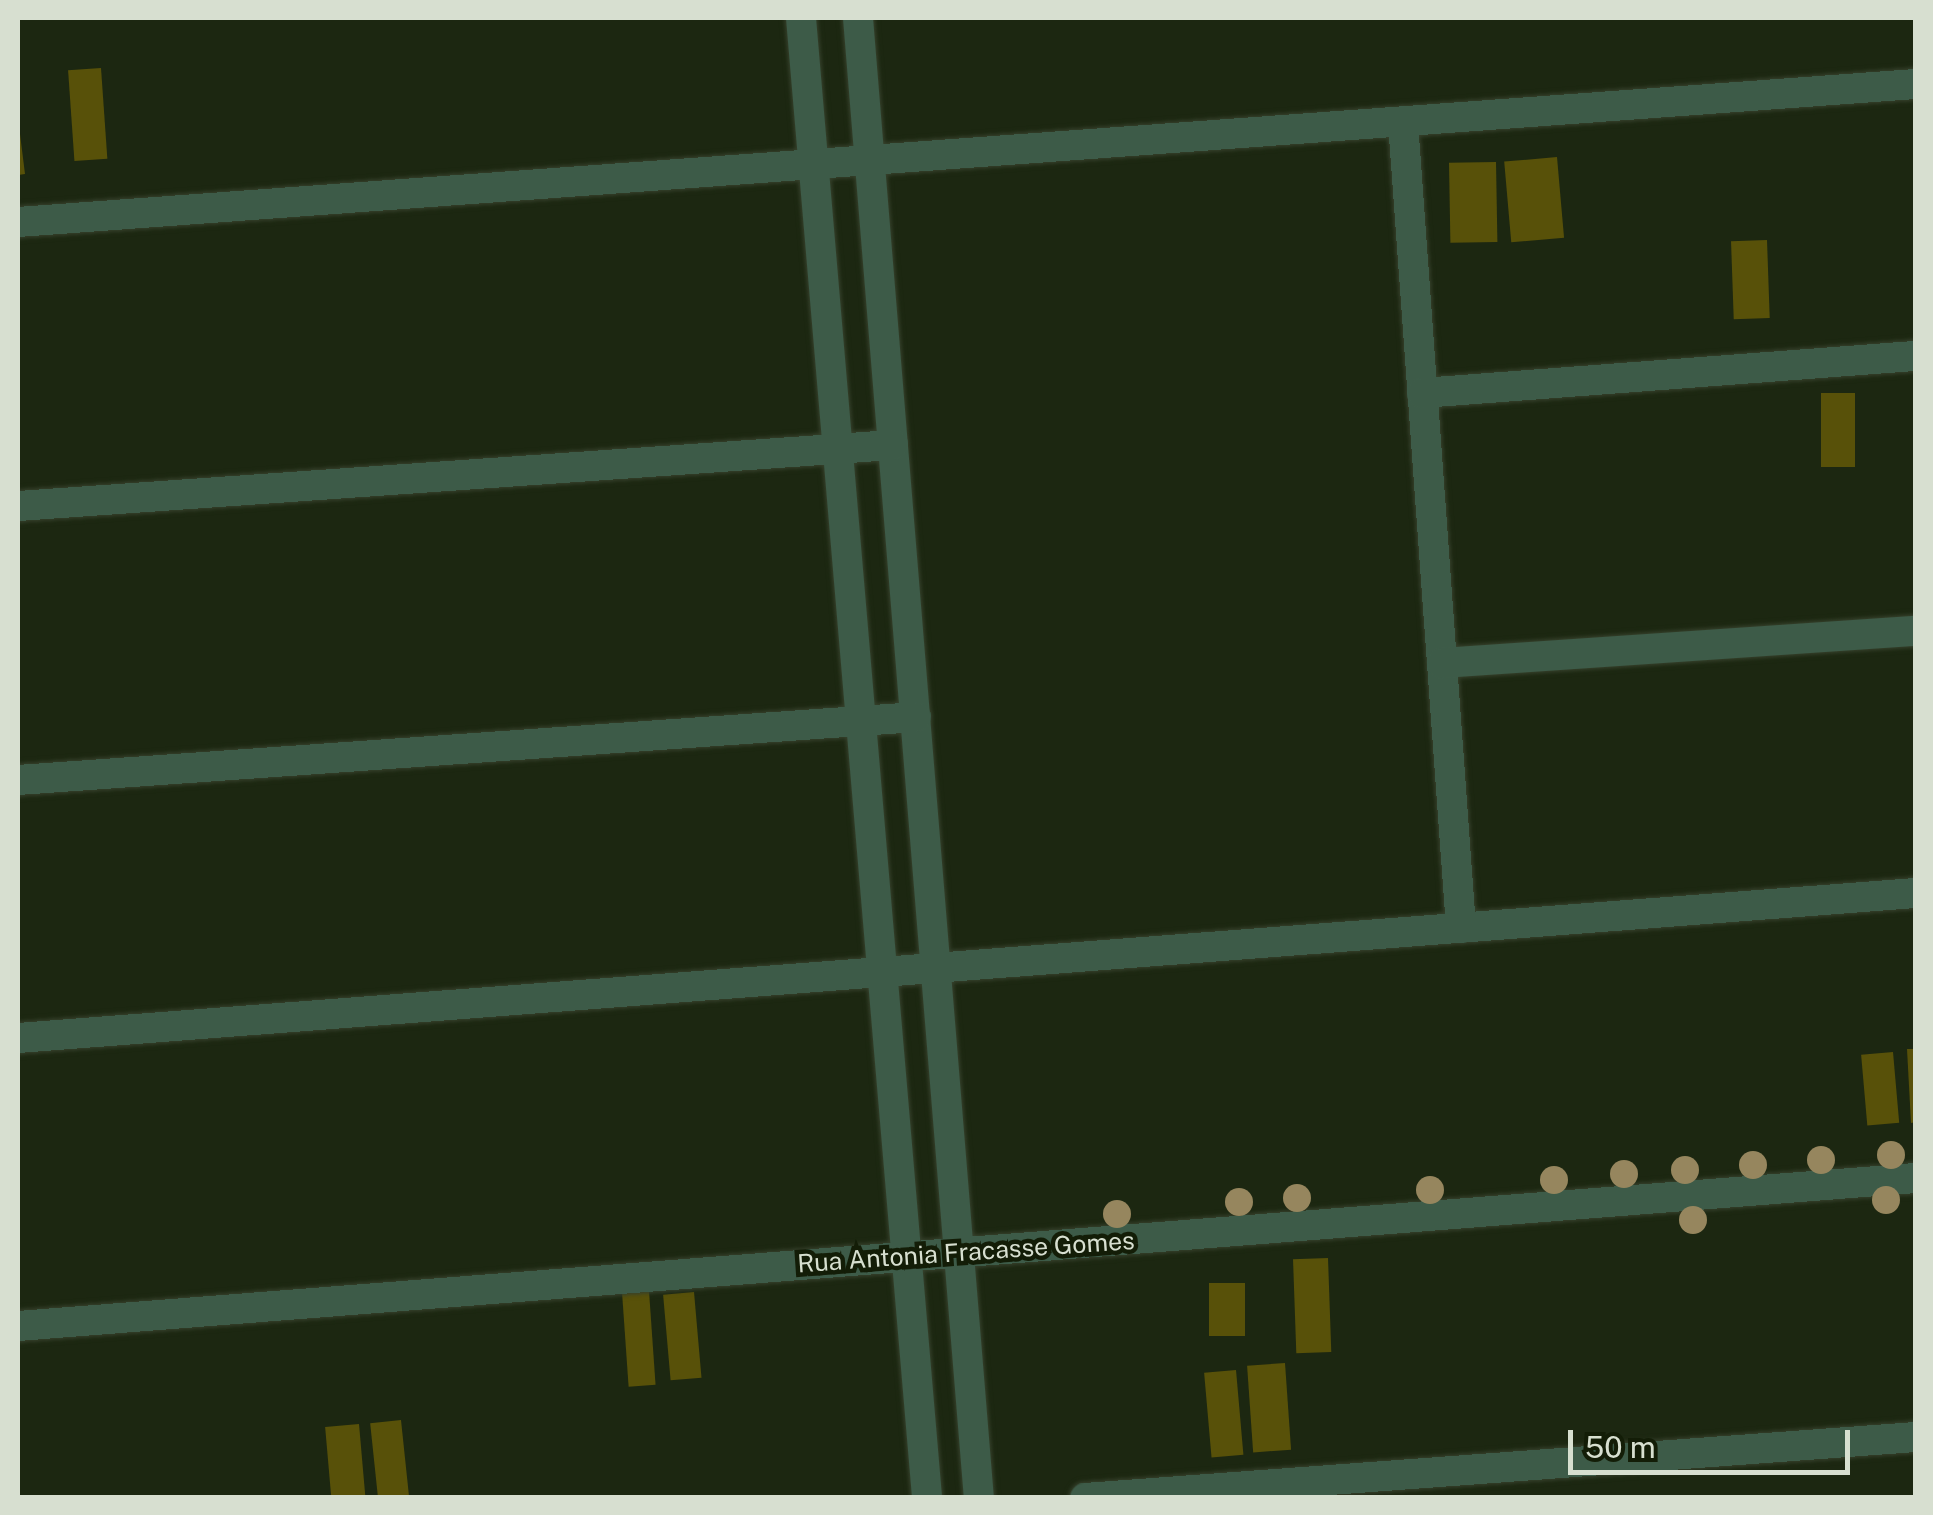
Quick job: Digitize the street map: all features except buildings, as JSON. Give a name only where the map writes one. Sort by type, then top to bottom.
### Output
[{"type":"street","points":[[801,18],[927,1498]]},
{"type":"street","points":[[858,18],[979,1498]]},
{"type":"street","points":[[18,222],[1916,84]]},
{"type":"street","points":[[1403,122],[1461,928]]},
{"type":"street","points":[[1422,393],[1916,356]]},
{"type":"street","points":[[18,506],[893,445]]},
{"type":"street","points":[[1442,663],[1916,630]]},
{"type":"street","points":[[18,780],[916,718]]},
{"type":"street","points":[[18,1038],[1916,893]]},
{"type":"street","name":"Rua Antonia Fracasse Gomes","points":[[18,1326],[1916,1178]]},
{"type":"street","points":[[1085,1498],[1916,1437]]}]
